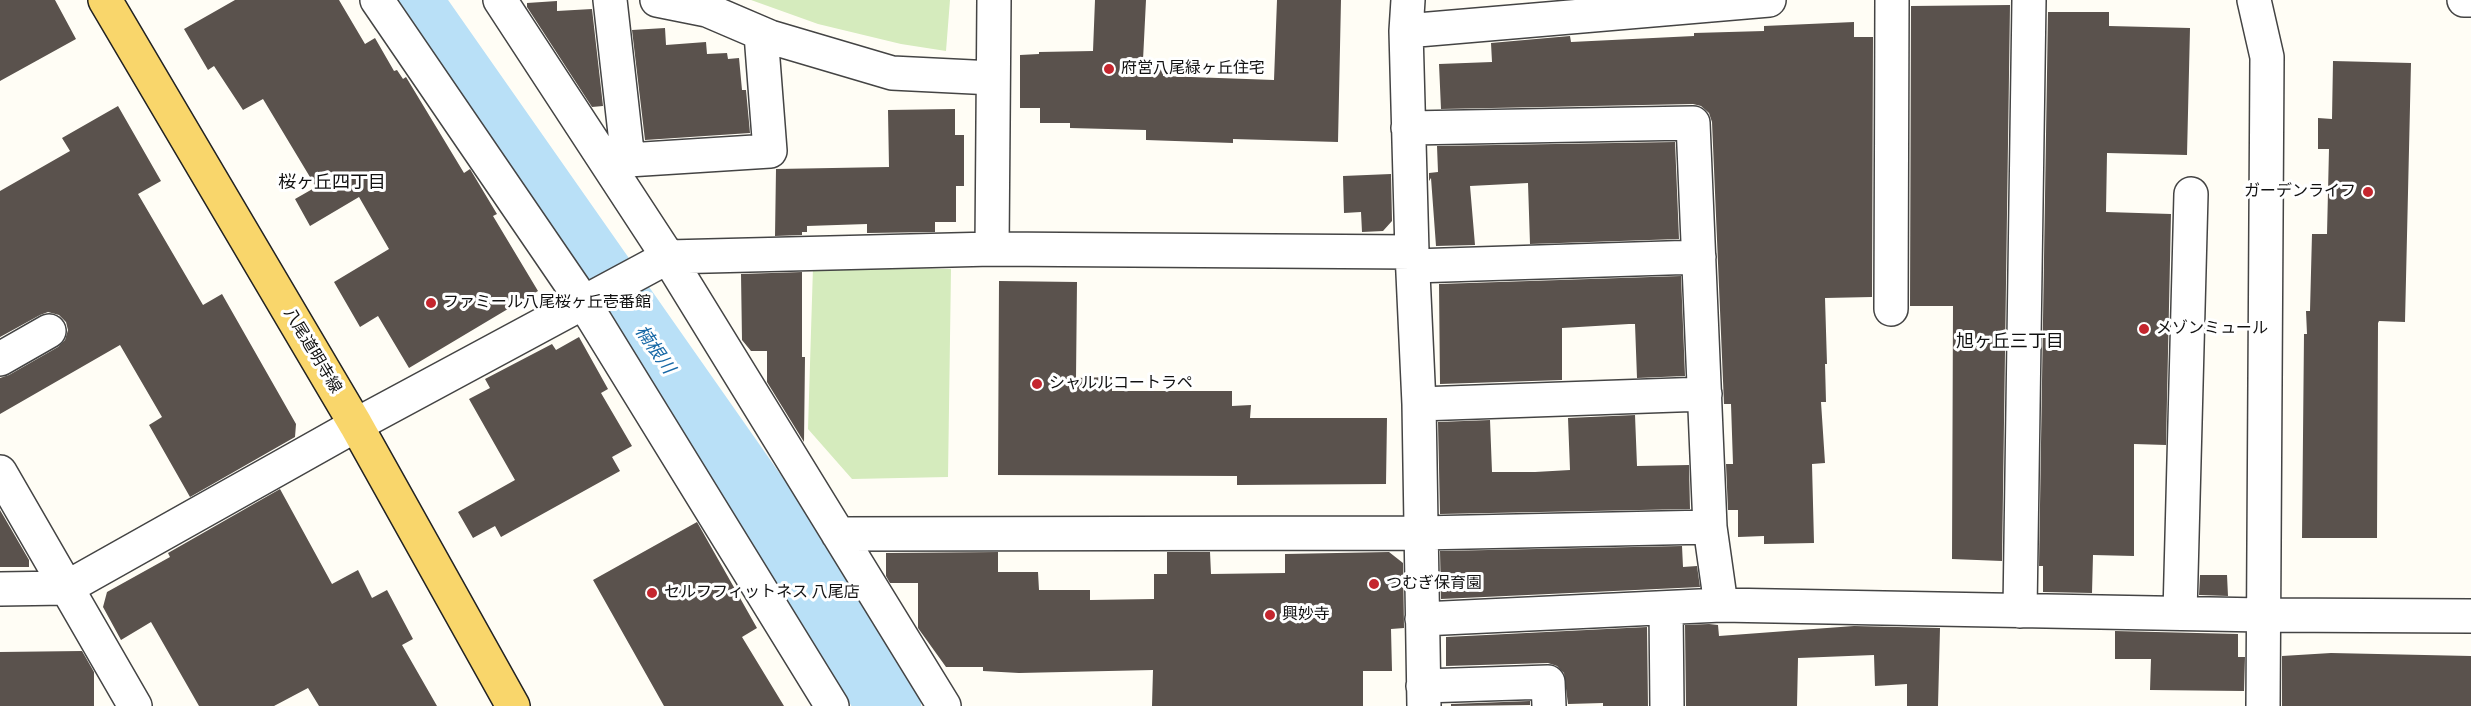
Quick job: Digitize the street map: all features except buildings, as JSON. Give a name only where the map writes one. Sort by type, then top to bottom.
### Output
[{"type":"main road","name":"八尾道明寺線","points":[[105,0],[356,425],[513,706]]},
{"type":"street","points":[[377,0],[584,303],[832,706]]},
{"type":"street","points":[[500,0],[620,166],[668,257],[944,706]]},
{"type":"street","points":[[610,0],[620,166]]},
{"type":"street","points":[[657,0],[707,10],[761,34],[892,73],[993,78]]},
{"type":"street","points":[[992,249],[994,0]]},
{"type":"street","points":[[1549,706],[1548,682],[1424,696],[1419,404],[1412,259],[1407,15],[1769,0]]},
{"type":"street","points":[[1891,309],[1892,0]]},
{"type":"street","points":[[2020,610],[2029,0]]},
{"type":"street","points":[[2254,0],[2267,57],[2263,706]]},
{"type":"street","points":[[2464,0],[2471,0]]},
{"type":"street","points":[[620,166],[770,151],[761,34]]},
{"type":"street","points":[[1408,128],[1694,123],[1710,527],[1721,605]]},
{"type":"street","points":[[2180,613],[2191,194]]},
{"type":"street","points":[[0,589],[66,588],[356,425],[668,257],[992,249],[1412,259],[1699,257]]},
{"type":"street","points":[[0,359],[49,331]]},
{"type":"street","points":[[1419,404],[1705,394]]},
{"type":"street","points":[[0,472],[135,706]]},
{"type":"street","points":[[838,534],[1421,533],[1710,527]]},
{"type":"street","points":[[1422,619],[1721,605],[2263,615],[2471,616]]},
{"type":"street","points":[[1666,608],[1667,706]]},
{"type":"green space","points":[[751,0],[950,0],[946,51],[901,44],[818,24]]},
{"type":"green space","points":[[813,267],[951,269],[948,477],[852,479],[808,429]]},
{"type":"waterway","name":"楠根川","points":[[409,0],[786,538],[889,706]]},
{"type":"place","name":"府営八尾緑ヶ丘住宅","points":[[1109,69]]},
{"type":"place","name":"ガーデンライフ","points":[[2368,192]]},
{"type":"place","name":"ファミール八尾桜ヶ丘壱番館","points":[[431,303]]},
{"type":"place","name":"メゾンミュール","points":[[2144,329]]},
{"type":"place","name":"シャルルコートラペ","points":[[1037,384]]},
{"type":"place","name":"つむぎ保育園","points":[[1374,584]]},
{"type":"place","name":"セルフフィットネス 八尾店","points":[[652,593]]},
{"type":"place","name":"興妙寺","points":[[1270,615]]},
{"type":"district","name":"桜ヶ丘四丁目","points":[[332,183]]},
{"type":"district","name":"旭ヶ丘三丁目","points":[[2010,342]]}]
